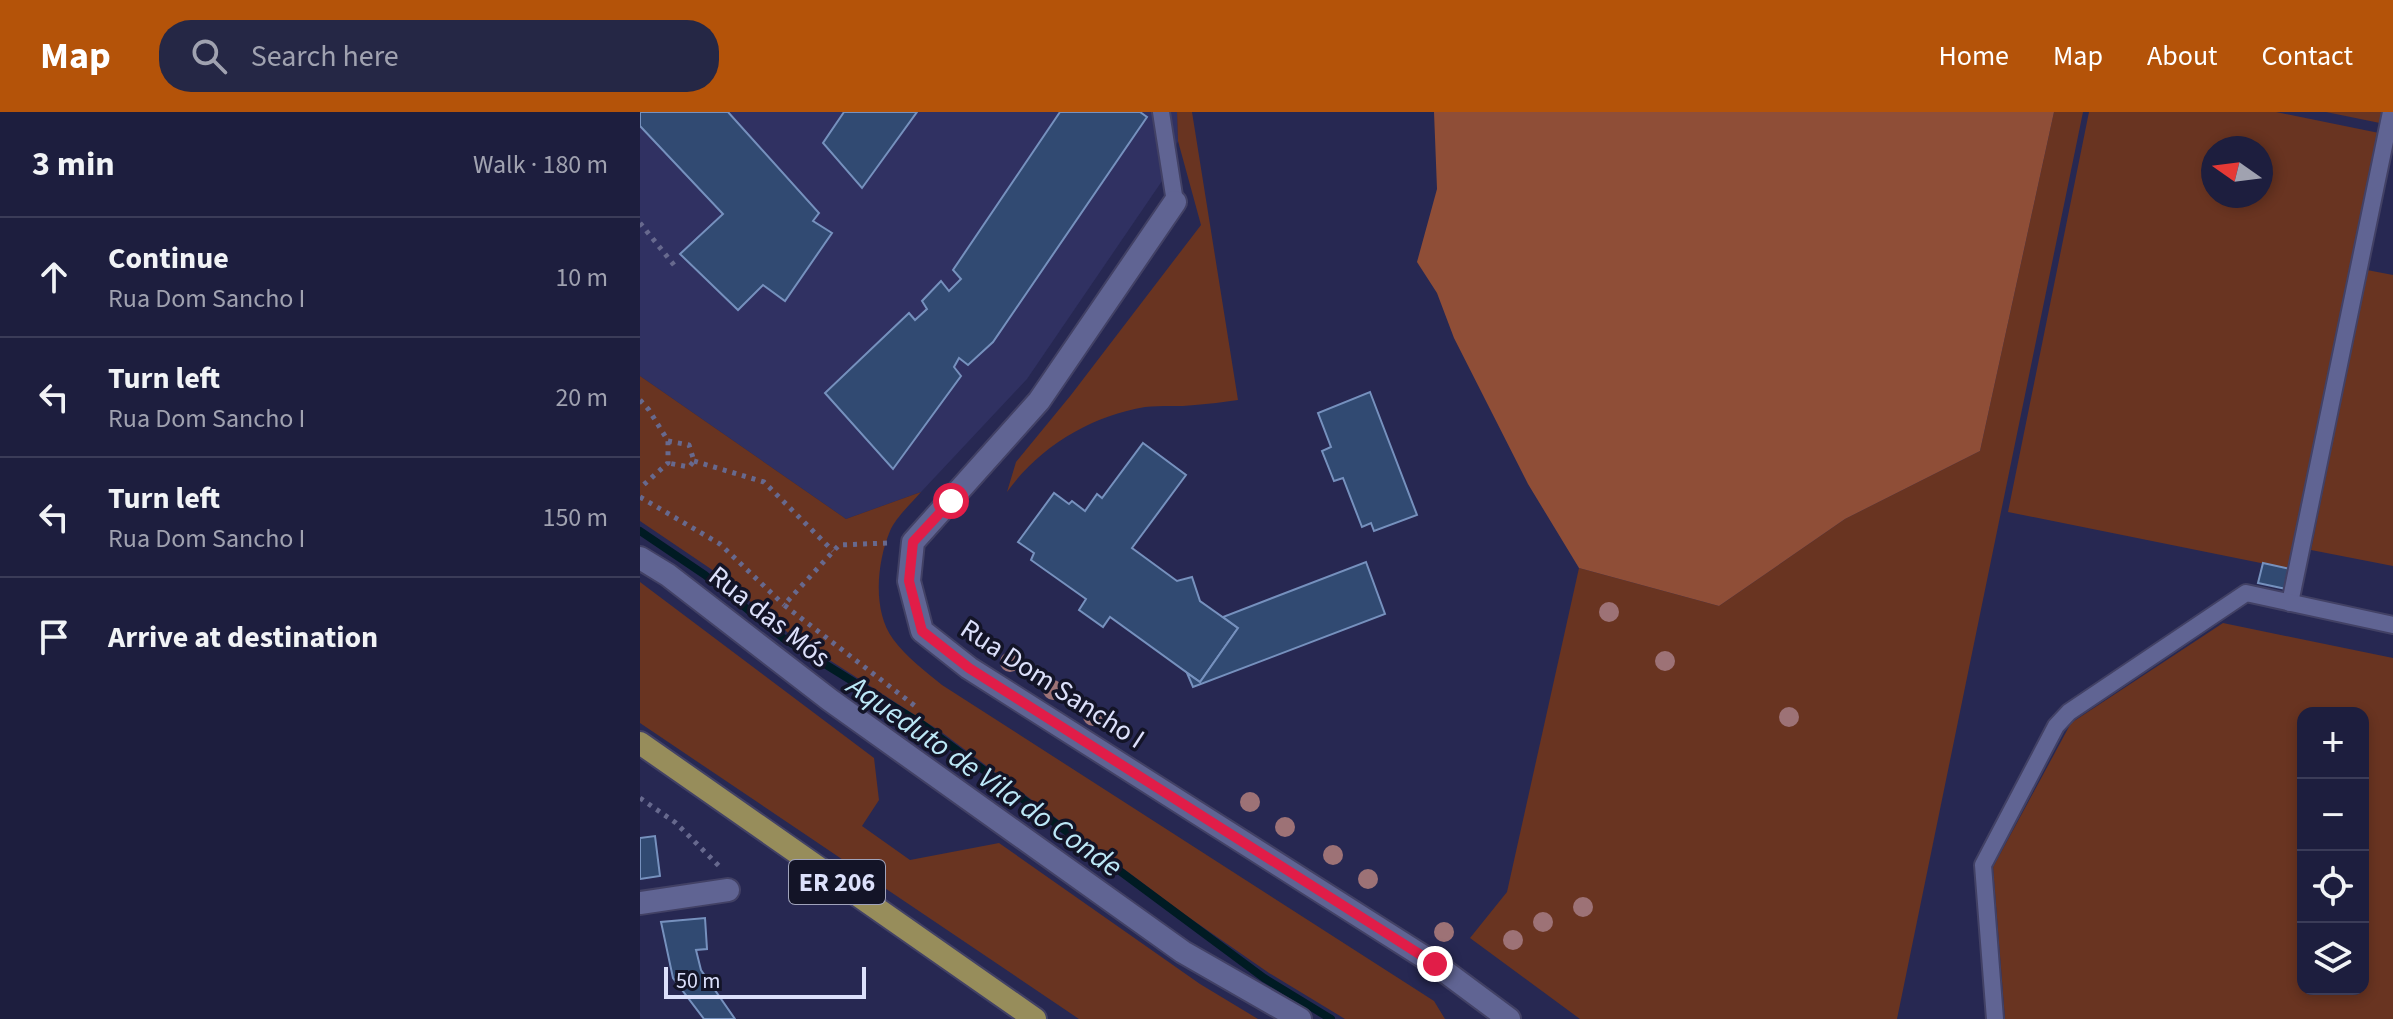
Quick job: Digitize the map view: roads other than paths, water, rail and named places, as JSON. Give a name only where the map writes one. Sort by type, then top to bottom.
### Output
[{"type":"main road","name":"ER 206","points":[[640,743],[1035,1019]]},
{"type":"street","name":"Rua Dom Sancho I","points":[[1175,202],[1039,401],[913,542],[909,581],[922,631],[969,668],[1435,964],[1507,1018]]},
{"type":"street","name":"Rua das Mós","points":[[640,558],[668,575],[867,727],[1183,952],[1300,1019]]},
{"type":"street","points":[[640,903],[728,890]]},
{"type":"lane","points":[[1161,112],[1175,202]]},
{"type":"lane","points":[[2290,603],[2391,112]]},
{"type":"lane","points":[[1995,1019],[1983,865],[2056,726],[2069,712],[2246,593],[2393,625]]},
{"type":"waterway","name":"Aqueduto de Vila do Conde","points":[[640,531],[705,575],[783,638],[923,725],[1264,978],[1331,1019]]}]
